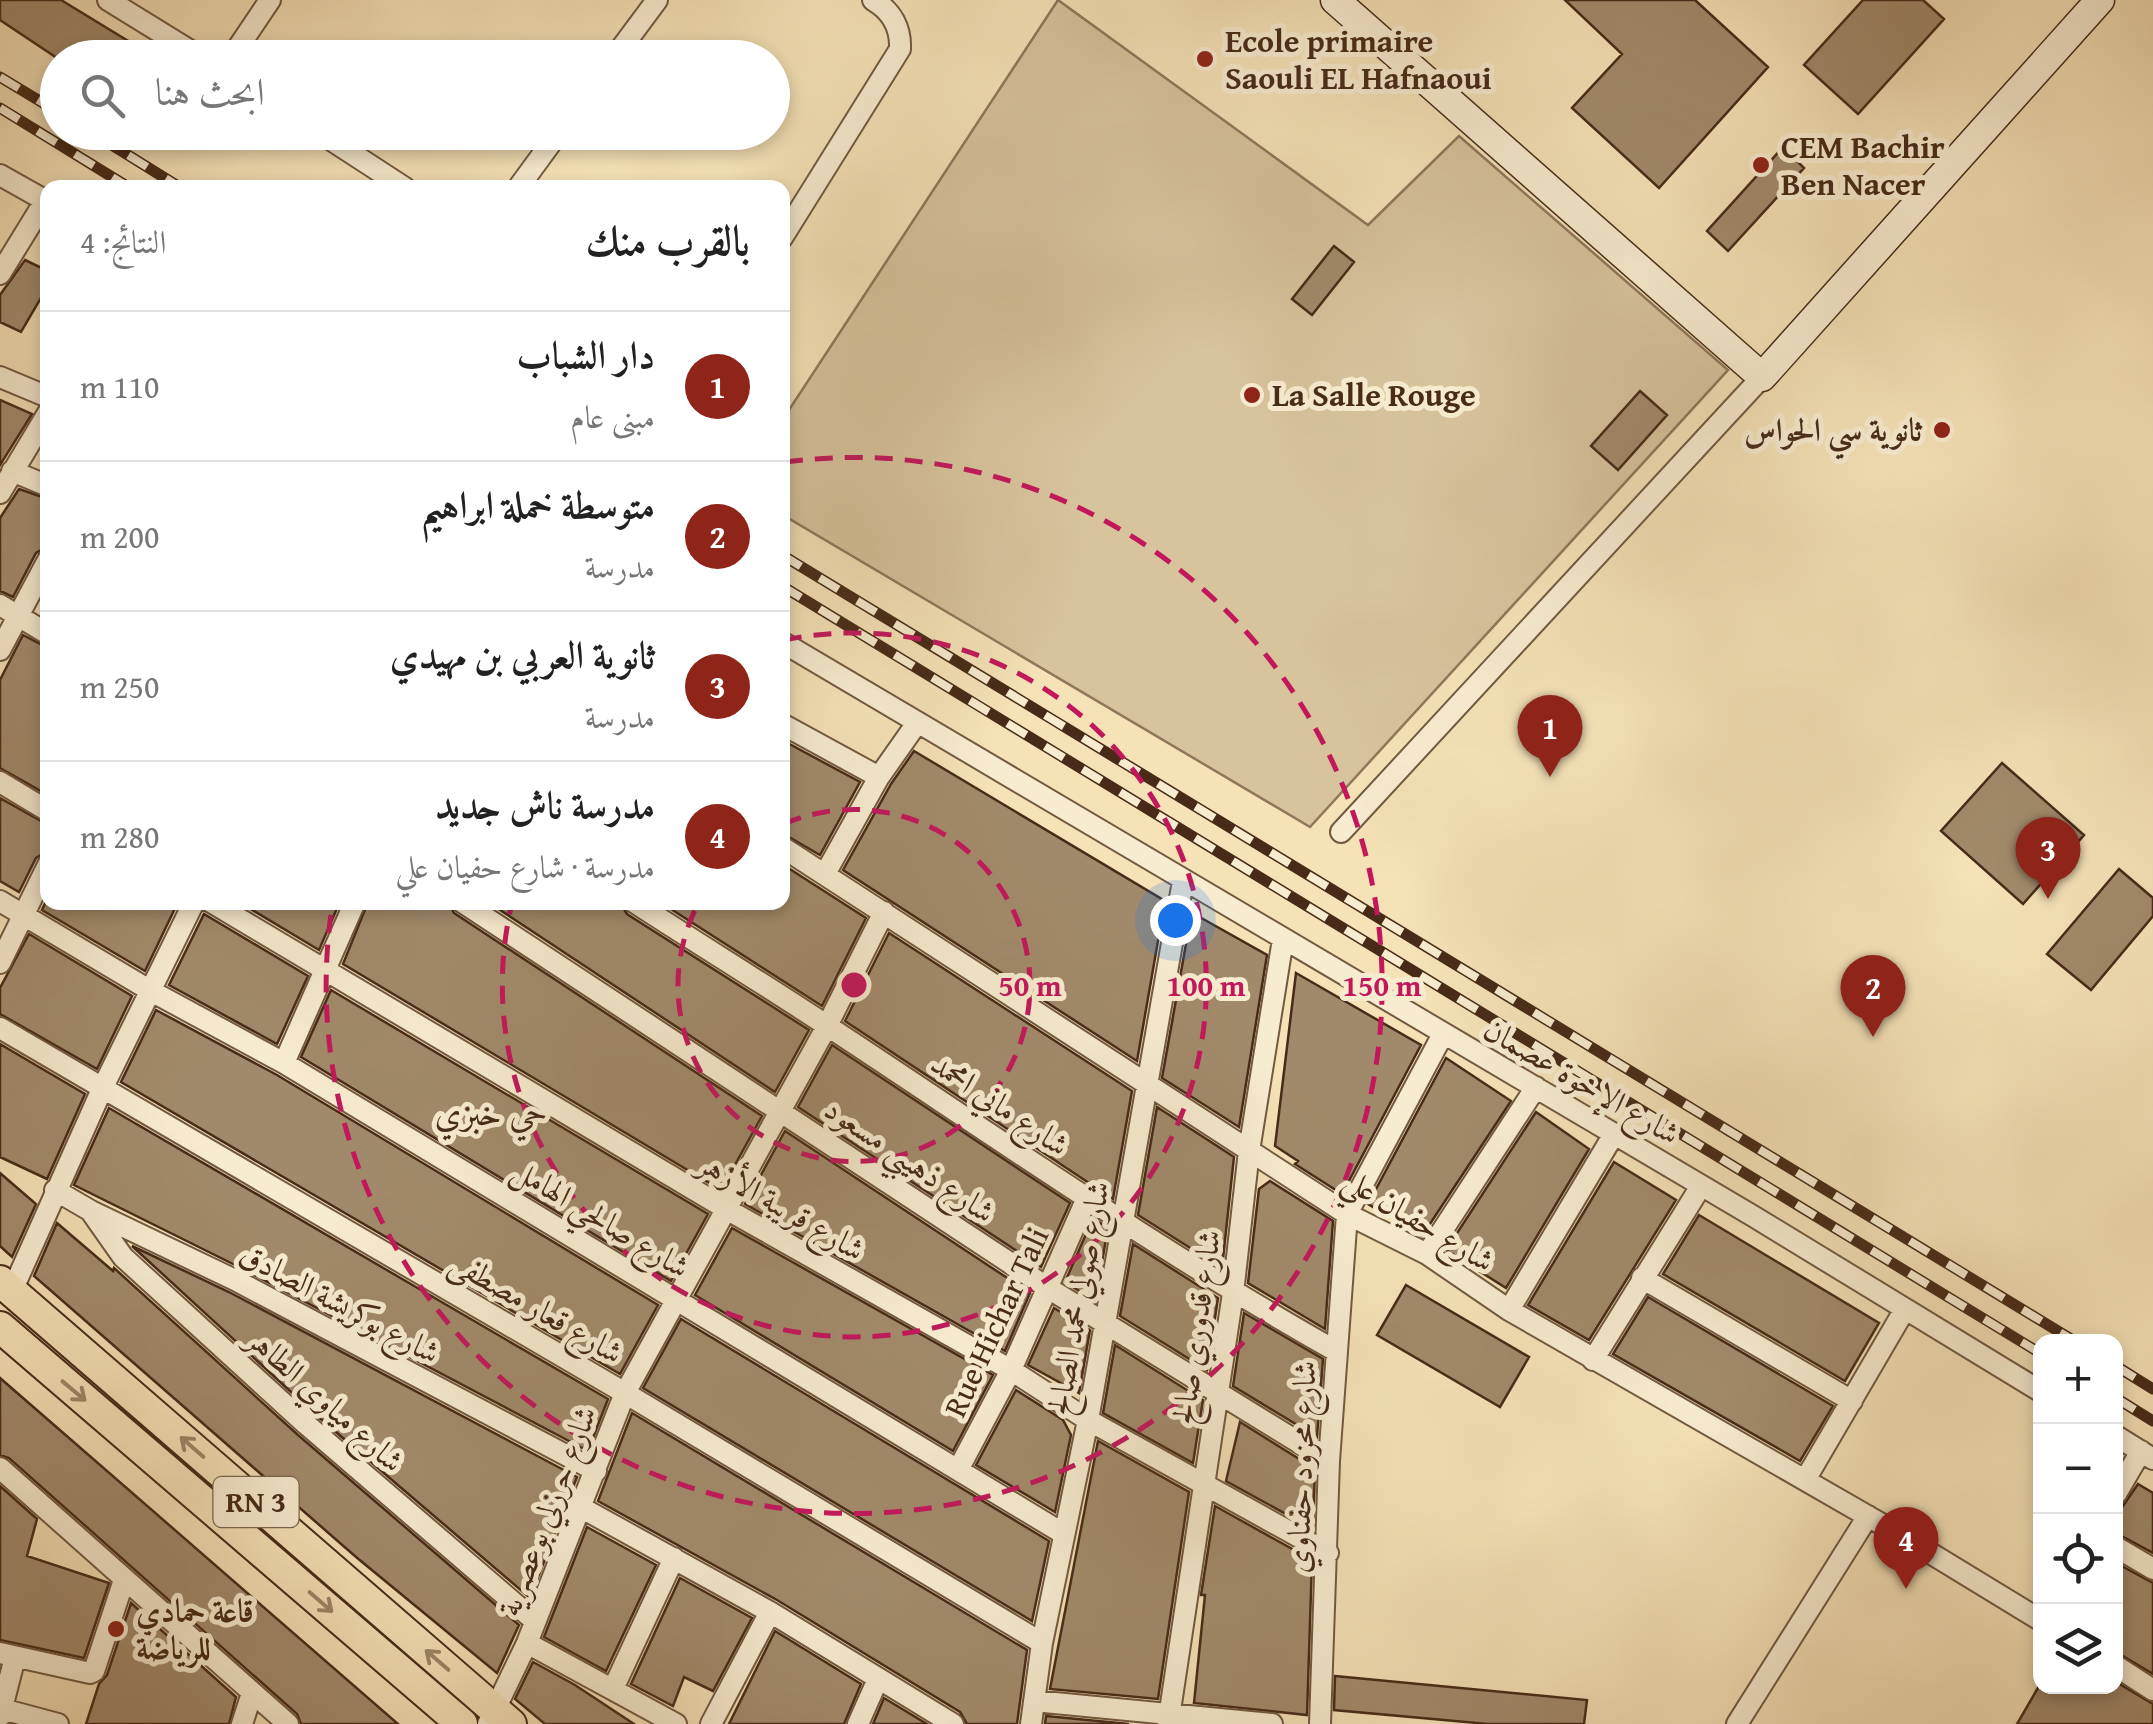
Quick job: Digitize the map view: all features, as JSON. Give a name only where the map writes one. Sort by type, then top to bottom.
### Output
[{"type":"main road","name":"RN 3","points":[[6,1286],[498,1720]]},
{"type":"main road","name":"RN 3","points":[[0,1328],[462,1724]]},
{"type":"street","points":[[108,0],[173,40]]},
{"type":"street","points":[[243,40],[270,0]]},
{"type":"street","points":[[627,40],[656,0]]},
{"type":"street","points":[[790,225],[900,49],[900,33],[894,20],[873,0]]},
{"type":"street","points":[[1335,0],[1762,377]]},
{"type":"street","points":[[1340,832],[1762,377],[2100,0]]},
{"type":"street","points":[[347,150],[393,180]]},
{"type":"street","points":[[524,180],[546,150]]},
{"type":"street","points":[[0,175],[40,198]]},
{"type":"street","points":[[0,274],[40,211]]},
{"type":"street","points":[[0,377],[40,394]]},
{"type":"street","points":[[40,426],[4,482],[40,485]]},
{"type":"street","points":[[0,650],[9,610],[40,570]]},
{"type":"street","points":[[9,610],[40,629]]},
{"type":"street","name":"شارع الإخوة عصمان","points":[[790,647],[1536,1087],[2033,1387]]},
{"type":"street","points":[[825,874],[879,776],[917,723]]},
{"type":"street","points":[[790,728],[879,776]]},
{"type":"street","points":[[0,782],[40,806]]},
{"type":"street","name":"شارع حفيان علي","points":[[790,852],[1347,1214],[1427,1254],[1509,1310],[1868,1516],[2033,1616]]},
{"type":"street","name":"شارع صولي محمد الصالح","points":[[1030,1724],[1183,881]]},
{"type":"street","points":[[0,963],[40,882]]},
{"type":"street","name":"شارع صالحي الهامل","points":[[0,902],[284,1063],[1064,1534]]},
{"type":"street","points":[[6,1286],[190,910]]},
{"type":"street","name":"شارع قريبة الأزهر","points":[[224,910],[728,1210],[1011,1370],[1088,1420],[1328,1553]]},
{"type":"street","points":[[284,1063],[349,910]]},
{"type":"street","name":"شارع ذهيبي مسعود","points":[[474,910],[1048,1288],[1330,1461]]},
{"type":"street","name":"شارع ماني امحمد","points":[[646,910],[1121,1222],[1233,1293],[1336,1351]]},
{"type":"street","name":"شارع حرزلي بوعصرية","points":[[498,1720],[625,1393],[728,1210],[884,912]]},
{"type":"street","name":"شارع قدوري صالح","points":[[1169,1719],[1233,1293],[1249,1151],[1284,939]]},
{"type":"street","name":"شارع قعار مصطفى","points":[[0,1028],[625,1393],[1042,1643]]},
{"type":"street","points":[[1347,1214],[1443,1034]]},
{"type":"street","points":[[1427,1254],[1536,1087]]},
{"type":"street","points":[[1509,1310],[1614,1134]]},
{"type":"street","points":[[1593,1360],[1701,1186]]},
{"type":"street","name":"شارع بوكريشة الصادق","points":[[56,1190],[596,1471]]},
{"type":"street","name":"Rue Hichar Tali","points":[[958,1470],[1011,1370],[1087,1198]]},
{"type":"street","name":"شارع مياوي الطاهر","points":[[91,1211],[111,1243],[137,1270],[307,1424],[535,1621]]},
{"type":"street","name":"شارع محزود حفناوي","points":[[1320,1724],[1330,1461],[1347,1214]]},
{"type":"street","points":[[1642,1278],[1852,1401]]},
{"type":"street","points":[[1805,1480],[1906,1310]]},
{"type":"street","points":[[2123,1440],[2147,1455],[2123,1485]]},
{"type":"street","points":[[0,1468],[288,1724]]},
{"type":"street","points":[[582,1508],[770,1612],[954,1724]]},
{"type":"street","points":[[1737,1724],[1868,1516]]},
{"type":"street","points":[[2123,1551],[2153,1569]]},
{"type":"street","points":[[613,1689],[674,1558]]},
{"type":"street","points":[[58,1724],[1,1712],[8,1654],[94,1671],[124,1580]]},
{"type":"street","points":[[711,1724],[770,1612]]},
{"type":"street","points":[[528,1643],[676,1724]]},
{"type":"street","points":[[2123,1671],[2153,1690]]},
{"type":"street","points":[[858,1724],[878,1678]]},
{"type":"street","points":[[242,1724],[252,1693]]},
{"type":"street","points":[[1034,1701],[1169,1719],[1272,1724]]},
{"type":"shaded area","name":"La Salle Rouge","points":[[1058,0],[1368,225],[1459,136],[1728,370],[1310,827],[790,519],[790,408]]},
{"type":"building","points":[[0,0],[61,0],[127,40],[40,40],[40,47],[0,20]]},
{"type":"building","points":[[1565,0],[1695,0],[1768,67],[1659,188],[1572,108],[1622,54]]},
{"type":"building","points":[[1863,0],[1923,0],[1944,19],[1858,114],[1804,65]]},
{"type":"building","points":[[1783,147],[1804,168],[1728,251],[1707,231]]},
{"type":"building","points":[[1334,246],[1354,262],[1312,315],[1292,299]]},
{"type":"building","points":[[25,260],[40,267],[40,300],[21,332],[0,322],[0,295]]},
{"type":"building","points":[[1640,391],[1667,415],[1618,470],[1591,446]]},
{"type":"building","points":[[0,400],[32,414],[0,465]]},
{"type":"building","points":[[19,489],[40,496],[40,551],[13,597],[0,591],[0,518]]},
{"type":"building","points":[[23,635],[40,644],[40,790],[0,768],[0,680]]},
{"type":"building","points":[[790,744],[860,782],[820,855],[790,838]]},
{"type":"building","points":[[914,751],[1165,901],[1137,1061],[843,870]]},
{"type":"building","points":[[2002,763],[2084,835],[2023,904],[1941,831]]},
{"type":"building","points":[[0,798],[40,820],[40,856],[19,892],[0,881]]},
{"type":"building","points":[[790,869],[866,918],[822,1006],[672,910],[790,910]]},
{"type":"building","points":[[2119,869],[2153,898],[2153,916],[2091,990],[2047,954]]},
{"type":"building","points":[[42,910],[174,910],[145,971]]},
{"type":"building","points":[[252,910],[336,910],[319,950]]},
{"type":"building","points":[[365,910],[452,910],[762,1116],[721,1190],[343,964]]},
{"type":"building","points":[[500,910],[625,910],[809,1030],[775,1092]]},
{"type":"building","points":[[204,914],[308,976],[277,1044],[169,985]]},
{"type":"building","points":[[1196,915],[1267,955],[1239,1127],[1162,1078],[1191,916],[1196,919]]},
{"type":"building","points":[[889,933],[1132,1091],[1113,1199],[845,1021]]},
{"type":"building","points":[[29,934],[132,996],[97,1069],[0,1014],[0,988]]},
{"type":"building","points":[[1296,973],[1421,1045],[1342,1194],[1275,1146]]},
{"type":"building","points":[[331,990],[708,1214],[671,1281],[301,1057]]},
{"type":"building","points":[[156,1010],[277,1075],[658,1305],[620,1374],[121,1082]]},
{"type":"building","points":[[0,1044],[85,1094],[47,1179],[0,1157]]},
{"type":"building","points":[[832,1045],[1070,1203],[1041,1267],[798,1107]]},
{"type":"building","points":[[1446,1058],[1511,1101],[1422,1236],[1368,1204]]},
{"type":"building","points":[[1157,1107],[1234,1157],[1222,1268],[1138,1215]]},
{"type":"building","points":[[109,1108],[608,1399],[588,1451],[241,1268],[74,1185]]},
{"type":"building","points":[[1536,1112],[1589,1149],[1506,1288],[1446,1250]]},
{"type":"building","points":[[785,1131],[1030,1293],[1005,1351],[745,1204]]},
{"type":"building","points":[[1614,1162],[1676,1200],[1589,1340],[1528,1305]]},
{"type":"building","points":[[0,1173],[36,1204],[12,1257],[0,1246]]},
{"type":"building","points":[[1270,1181],[1333,1221],[1325,1329],[1248,1283],[1259,1189]]},
{"type":"building","points":[[1699,1215],[1879,1323],[1845,1381],[1663,1274]]},
{"type":"building","points":[[1093,1218],[1108,1228],[1095,1301],[1065,1282]]},
{"type":"building","points":[[57,1223],[113,1271],[114,1268],[298,1435],[519,1625],[497,1673],[356,1557],[34,1276]]},
{"type":"building","points":[[732,1228],[993,1375],[953,1451],[695,1295]]},
{"type":"building","points":[[1133,1244],[1218,1298],[1207,1370],[1120,1316]]},
{"type":"building","points":[[132,1246],[229,1292],[577,1477],[530,1598],[316,1415]]},
{"type":"building","points":[[1406,1285],[1529,1357],[1500,1407],[1377,1335]]},
{"type":"building","points":[[1648,1297],[1833,1406],[1800,1461],[1613,1354]]},
{"type":"building","points":[[1054,1308],[1090,1330],[1079,1393],[1028,1365]]},
{"type":"building","points":[[1244,1313],[1323,1359],[1317,1437],[1233,1386]]},
{"type":"building","points":[[681,1319],[1049,1541],[1032,1621],[643,1388]]},
{"type":"building","points":[[1115,1345],[1203,1400],[1193,1463],[1103,1413]]},
{"type":"building","points":[[0,1378],[398,1724],[301,1724],[297,1714],[9,1458],[0,1455]]},
{"type":"building","points":[[1016,1390],[1063,1420],[1071,1435],[1055,1512],[976,1465]]},
{"type":"building","points":[[632,1413],[1027,1650],[1017,1724],[967,1724],[960,1712],[777,1600],[598,1501]]},
{"type":"building","points":[[1240,1422],[1315,1469],[1313,1529],[1226,1481]]},
{"type":"building","points":[[1098,1441],[1189,1492],[1158,1699],[1050,1689]]},
{"type":"building","points":[[2138,1484],[2153,1493],[2153,1553],[2123,1537],[2123,1506]]},
{"type":"building","points":[[0,1486],[37,1519],[27,1556],[109,1583],[84,1658],[0,1640]]},
{"type":"building","points":[[1215,1506],[1312,1560],[1307,1715],[1194,1703],[1205,1595],[1201,1595]]},
{"type":"building","points":[[587,1527],[656,1565],[606,1671],[544,1637]]},
{"type":"building","points":[[2123,1567],[2153,1583],[2153,1674],[2123,1656]]},
{"type":"building","points":[[680,1578],[752,1618],[713,1691],[684,1677],[673,1706],[631,1684]]},
{"type":"building","points":[[131,1603],[236,1697],[229,1724],[86,1724]]},
{"type":"building","points":[[775,1631],[861,1684],[844,1724],[729,1724]]},
{"type":"building","points":[[533,1662],[634,1724],[545,1724],[515,1699]]},
{"type":"building","points":[[1335,1676],[1587,1700],[1584,1724],[1488,1724],[1334,1710]]},
{"type":"building","points":[[2123,1686],[2153,1704],[2153,1724],[2017,1724],[2034,1694],[2123,1694]]},
{"type":"building","points":[[884,1698],[927,1724],[873,1724]]},
{"type":"building","points":[[1046,1716],[1129,1724],[1045,1724]]},
{"type":"railway","points":[[0,77],[40,101]]},
{"type":"railway","points":[[0,108],[40,133]]},
{"type":"railway","points":[[68,150],[117,180]]},
{"type":"railway","points":[[120,150],[168,180]]},
{"type":"railway","points":[[790,560],[2063,1334]]},
{"type":"railway","points":[[790,591],[2033,1349]]},
{"type":"railway","points":[[2123,1370],[2153,1389]]},
{"type":"railway","points":[[2123,1402],[2153,1421]]},
{"type":"place","name":"Ecole primaire Saouli EL Hafnaoui","points":[[1205,59]]},
{"type":"place","name":"CEM Bachir Ben Nacer","points":[[1761,165]]},
{"type":"place","name":"La Salle Rouge","points":[[1252,395]]},
{"type":"place","name":"ثانوية سي الحواس","points":[[1942,430]]},
{"type":"place","name":"دار الشباب","points":[[1550,777]]},
{"type":"place","name":"ثانوية العربي بن مهيدي","points":[[2048,899]]},
{"type":"place","name":"متوسطة خملة ابراهيم","points":[[1873,1037]]},
{"type":"place","name":"مدرسة ناش جديد","points":[[1906,1589]]},
{"type":"place","name":"قاعة حمادي للرياضة","points":[[116,1629]]},
{"type":"district","name":"حي خبزي","points":[[491,1113]]}]
